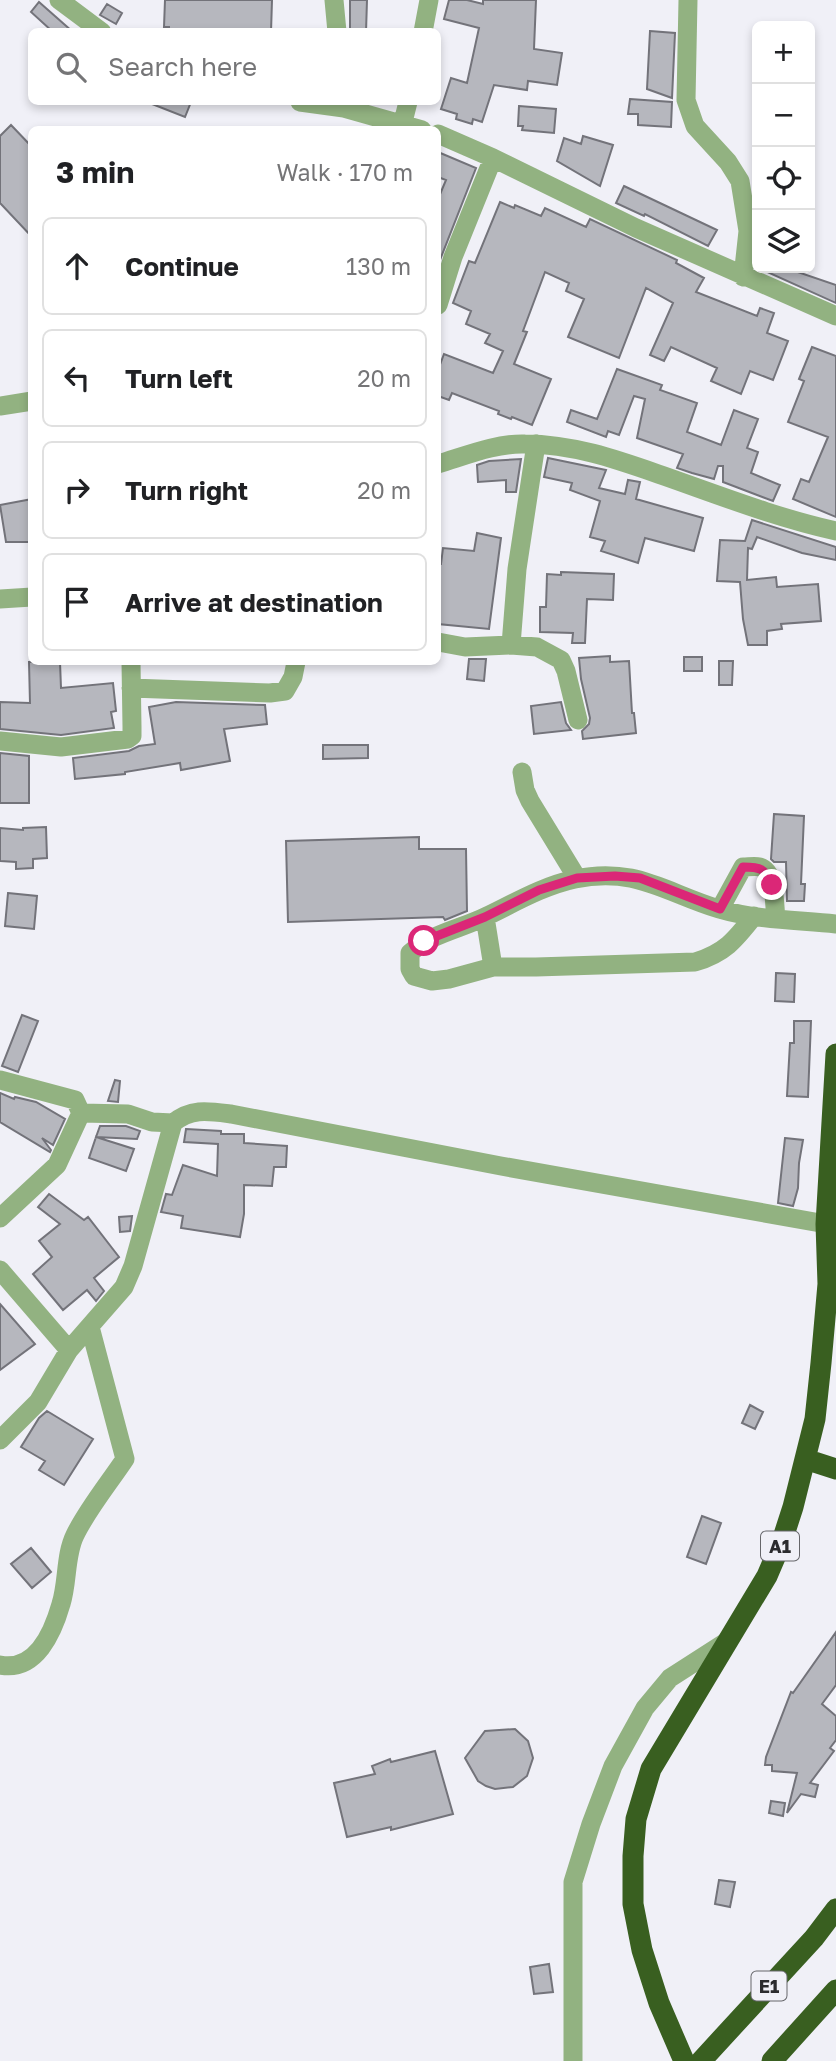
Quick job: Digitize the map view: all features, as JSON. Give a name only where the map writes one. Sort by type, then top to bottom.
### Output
[{"type":"highway","name":"A1","points":[[684,2061],[659,2003],[642,1950],[633,1904],[636,1819],[651,1769],[766,1576],[782,1541],[793,1507],[815,1419],[821,1363],[831,1228],[836,1054]]},
{"type":"highway","points":[[805,1459],[836,1469]]},
{"type":"highway","name":"E1","points":[[701,2061],[814,1938],[836,1909]]},
{"type":"highway","points":[[772,2061],[836,1990]]},
{"type":"street","points":[[59,0],[97,28]]},
{"type":"street","points":[[334,0],[337,28]]},
{"type":"street","points":[[424,28],[429,0]]},
{"type":"street","points":[[688,0],[686,100],[695,126],[728,162],[740,181],[748,231],[743,277]]},
{"type":"street","points":[[344,105],[403,126]]},
{"type":"street","points":[[408,105],[409,126]]},
{"type":"street","points":[[441,135],[743,277],[836,316]]},
{"type":"street","points":[[441,295],[453,257],[493,158]]},
{"type":"street","points":[[0,406],[28,402]]},
{"type":"street","points":[[441,463],[491,448],[522,443],[565,445],[620,461],[795,522],[836,531]]},
{"type":"street","points":[[512,645],[517,569],[536,444]]},
{"type":"street","points":[[0,599],[28,597]]},
{"type":"street","points":[[441,643],[465,647],[512,645],[537,648],[561,660],[578,720]]},
{"type":"street","points":[[0,741],[61,747],[128,739],[132,736],[131,665]]},
{"type":"street","points":[[131,688],[270,694],[285,691],[293,677],[295,665]]},
{"type":"street","points":[[522,772],[530,801],[577,878]]},
{"type":"street","points":[[720,909],[743,867],[761,867],[772,885],[776,919]]},
{"type":"street","points":[[754,916],[734,942],[716,956],[695,962],[494,967],[432,981],[414,976],[410,969],[410,953],[424,941],[485,917],[539,890],[577,878],[640,878],[720,909],[776,919],[836,924]]},
{"type":"street","points":[[485,917],[494,967]]},
{"type":"street","points":[[0,1080],[75,1100],[81,1113],[57,1165],[0,1218]]},
{"type":"street","points":[[0,1440],[9,1422],[38,1402],[69,1349],[124,1287],[133,1266],[173,1123],[184,1114],[202,1111],[231,1114],[831,1228]]},
{"type":"street","points":[[81,1113],[128,1114],[152,1122],[173,1123]]},
{"type":"street","points":[[0,1270],[69,1349]]},
{"type":"street","points":[[0,1665],[11,1667],[30,1660],[45,1645],[62,1604],[74,1537],[125,1459],[90,1327]]},
{"type":"street","points":[[573,2061],[573,1882],[600,1800],[613,1766],[645,1708],[670,1678],[726,1642]]},
{"type":"building","points":[[165,0],[272,0],[271,28],[164,27]]},
{"type":"building","points":[[350,0],[367,0],[366,28],[350,28]]},
{"type":"building","points":[[449,0],[467,0],[483,4],[483,0],[536,0],[534,49],[562,53],[557,85],[528,81],[527,90],[494,85],[482,122],[473,119],[472,124],[456,119],[457,114],[441,109],[451,78],[467,83],[479,28],[444,19]]},
{"type":"building","points":[[39,2],[68,28],[49,28],[31,12]]},
{"type":"building","points":[[107,4],[122,13],[116,24],[100,15]]},
{"type":"building","points":[[650,31],[675,33],[672,98],[647,89]]},
{"type":"building","points":[[630,99],[672,102],[671,127],[638,125],[638,114],[628,114]]},
{"type":"building","points":[[155,105],[190,105],[185,117]]},
{"type":"building","points":[[519,106],[556,109],[554,133],[522,130],[523,126],[518,126]]},
{"type":"building","points":[[11,125],[28,143],[28,233],[0,203],[0,136]]},
{"type":"building","points":[[583,136],[613,145],[600,186],[557,161],[564,138],[581,144]]},
{"type":"building","points":[[441,153],[476,168],[441,257],[441,192],[446,180],[441,178]]},
{"type":"building","points":[[624,186],[717,230],[708,246],[645,214],[644,216],[616,203]]},
{"type":"building","points":[[500,202],[541,216],[545,208],[586,227],[590,219],[677,260],[676,263],[704,278],[696,292],[757,316],[760,308],[774,313],[767,333],[788,341],[773,380],[750,371],[741,394],[711,381],[717,368],[671,347],[664,361],[650,355],[673,303],[646,288],[619,358],[568,337],[584,299],[566,291],[569,283],[545,272],[523,331],[527,332],[514,364],[551,379],[532,425],[498,414],[499,411],[452,393],[449,400],[441,397],[441,362],[444,354],[493,373],[503,351],[485,343],[490,334],[466,324],[471,311],[453,303],[469,261],[475,263]]},
{"type":"building","points":[[769,273],[801,273],[836,285],[836,303]]},
{"type":"building","points":[[812,347],[836,356],[836,517],[793,499],[801,479],[809,482],[828,437],[788,422],[804,381],[799,379]]},
{"type":"building","points":[[617,369],[662,385],[660,390],[697,403],[687,432],[721,445],[734,410],[758,419],[747,448],[758,452],[751,473],[780,485],[773,501],[723,482],[723,466],[718,466],[714,479],[692,473],[677,468],[683,454],[637,438],[645,399],[634,396],[619,435],[608,431],[606,437],[567,422],[571,410],[597,419]]},
{"type":"building","points":[[548,458],[606,470],[599,488],[625,494],[628,480],[640,482],[636,499],[703,518],[694,551],[645,538],[638,563],[601,551],[605,541],[590,537],[600,501],[570,490],[572,483],[544,477]]},
{"type":"building","points":[[521,459],[516,492],[506,492],[506,480],[478,482],[477,465],[489,461]]},
{"type":"building","points":[[28,500],[28,542],[6,542],[0,505]]},
{"type":"building","points":[[752,520],[836,547],[836,560],[802,553],[757,537],[752,549],[748,548],[747,580],[776,577],[777,587],[818,584],[821,621],[781,624],[782,629],[767,631],[767,645],[748,645],[740,582],[717,581],[720,540],[745,541]]},
{"type":"building","points":[[477,533],[501,538],[489,629],[441,624],[443,548],[474,551]]},
{"type":"building","points":[[561,572],[614,574],[613,600],[587,599],[585,643],[572,643],[573,633],[540,632],[540,607],[546,607],[547,574],[561,575]]},
{"type":"building","points":[[610,656],[610,662],[629,661],[636,733],[583,739],[582,731],[589,724],[590,718],[579,658]]},
{"type":"building","points":[[684,657],[702,657],[702,671],[684,671]]},
{"type":"building","points":[[469,659],[486,659],[484,681],[467,679]]},
{"type":"building","points":[[719,661],[733,661],[732,685],[719,685]]},
{"type":"building","points":[[29,665],[60,665],[61,688],[113,683],[116,711],[111,712],[114,728],[61,735],[0,729],[0,702],[30,703]]},
{"type":"building","points":[[176,702],[265,705],[267,724],[224,729],[230,761],[181,770],[180,763],[125,774],[75,779],[73,758],[129,751],[139,746],[155,744],[149,707]]},
{"type":"building","points":[[561,702],[566,723],[571,730],[534,734],[531,706]]},
{"type":"building","points":[[323,745],[368,745],[368,758],[323,759]]},
{"type":"building","points":[[0,753],[29,756],[29,803],[0,803]]},
{"type":"building","points":[[774,814],[804,816],[801,884],[805,884],[804,901],[787,901],[786,862],[774,862],[771,859]]},
{"type":"building","points":[[46,827],[47,858],[33,859],[33,868],[16,869],[16,862],[0,861],[0,828],[23,830]]},
{"type":"building","points":[[419,837],[419,849],[466,849],[467,911],[445,920],[443,917],[288,922],[286,841]]},
{"type":"building","points":[[8,893],[37,896],[34,929],[5,926]]},
{"type":"building","points":[[776,973],[795,974],[794,1002],[775,1001]]},
{"type":"building","points":[[22,1015],[38,1021],[18,1072],[2,1066]]},
{"type":"building","points":[[794,1021],[811,1021],[808,1097],[787,1096]]},
{"type":"building","points":[[115,1080],[120,1081],[118,1102],[108,1101]]},
{"type":"building","points":[[0,1093],[14,1099],[15,1097],[36,1102],[65,1119],[53,1145],[42,1138],[50,1152],[0,1122]]},
{"type":"building","points":[[100,1126],[126,1126],[140,1131],[137,1139],[96,1137]]},
{"type":"building","points":[[186,1129],[244,1134],[244,1143],[287,1146],[286,1167],[274,1167],[272,1186],[244,1185],[244,1214],[240,1237],[181,1228],[183,1216],[161,1212],[166,1194],[172,1195],[183,1165],[217,1176],[218,1144],[184,1142]]},
{"type":"building","points":[[96,1137],[134,1149],[126,1171],[89,1158]]},
{"type":"building","points":[[785,1138],[803,1140],[798,1188],[793,1206],[778,1203]]},
{"type":"building","points":[[49,1194],[84,1220],[88,1217],[119,1257],[94,1278],[104,1291],[96,1301],[87,1290],[63,1310],[33,1274],[52,1257],[39,1241],[60,1224],[38,1207]]},
{"type":"building","points":[[132,1216],[130,1231],[120,1232],[119,1217]]},
{"type":"building","points":[[0,1304],[35,1344],[0,1370]]},
{"type":"building","points":[[750,1405],[763,1412],[755,1429],[742,1423]]},
{"type":"building","points":[[47,1411],[93,1439],[64,1485],[39,1470],[45,1461],[21,1447],[39,1418]]},
{"type":"building","points":[[702,1516],[721,1523],[706,1564],[687,1557]]},
{"type":"building","points":[[31,1548],[51,1572],[32,1588],[11,1564]]},
{"type":"building","points":[[836,1632],[836,1685],[822,1704],[836,1716],[836,1740],[830,1748],[834,1751],[810,1783],[818,1785],[815,1797],[801,1794],[787,1813],[797,1773],[772,1771],[772,1765],[765,1765],[766,1757],[791,1692],[793,1693]]},
{"type":"building","points":[[515,1729],[528,1741],[533,1758],[527,1776],[513,1787],[495,1789],[486,1786],[478,1781],[465,1758],[485,1731]]},
{"type":"building","points":[[435,1751],[453,1814],[391,1830],[391,1827],[347,1837],[334,1783],[375,1774],[372,1766],[390,1759],[391,1762]]},
{"type":"building","points":[[771,1801],[785,1803],[783,1816],[769,1813]]},
{"type":"building","points":[[719,1880],[735,1882],[730,1907],[715,1904]]},
{"type":"building","points":[[549,1964],[553,1992],[534,1994],[530,1967]]},
{"type":"route","points":[[424,941],[485,917],[539,890],[577,878],[640,878],[720,909],[743,867],[761,867],[772,885]]}]
